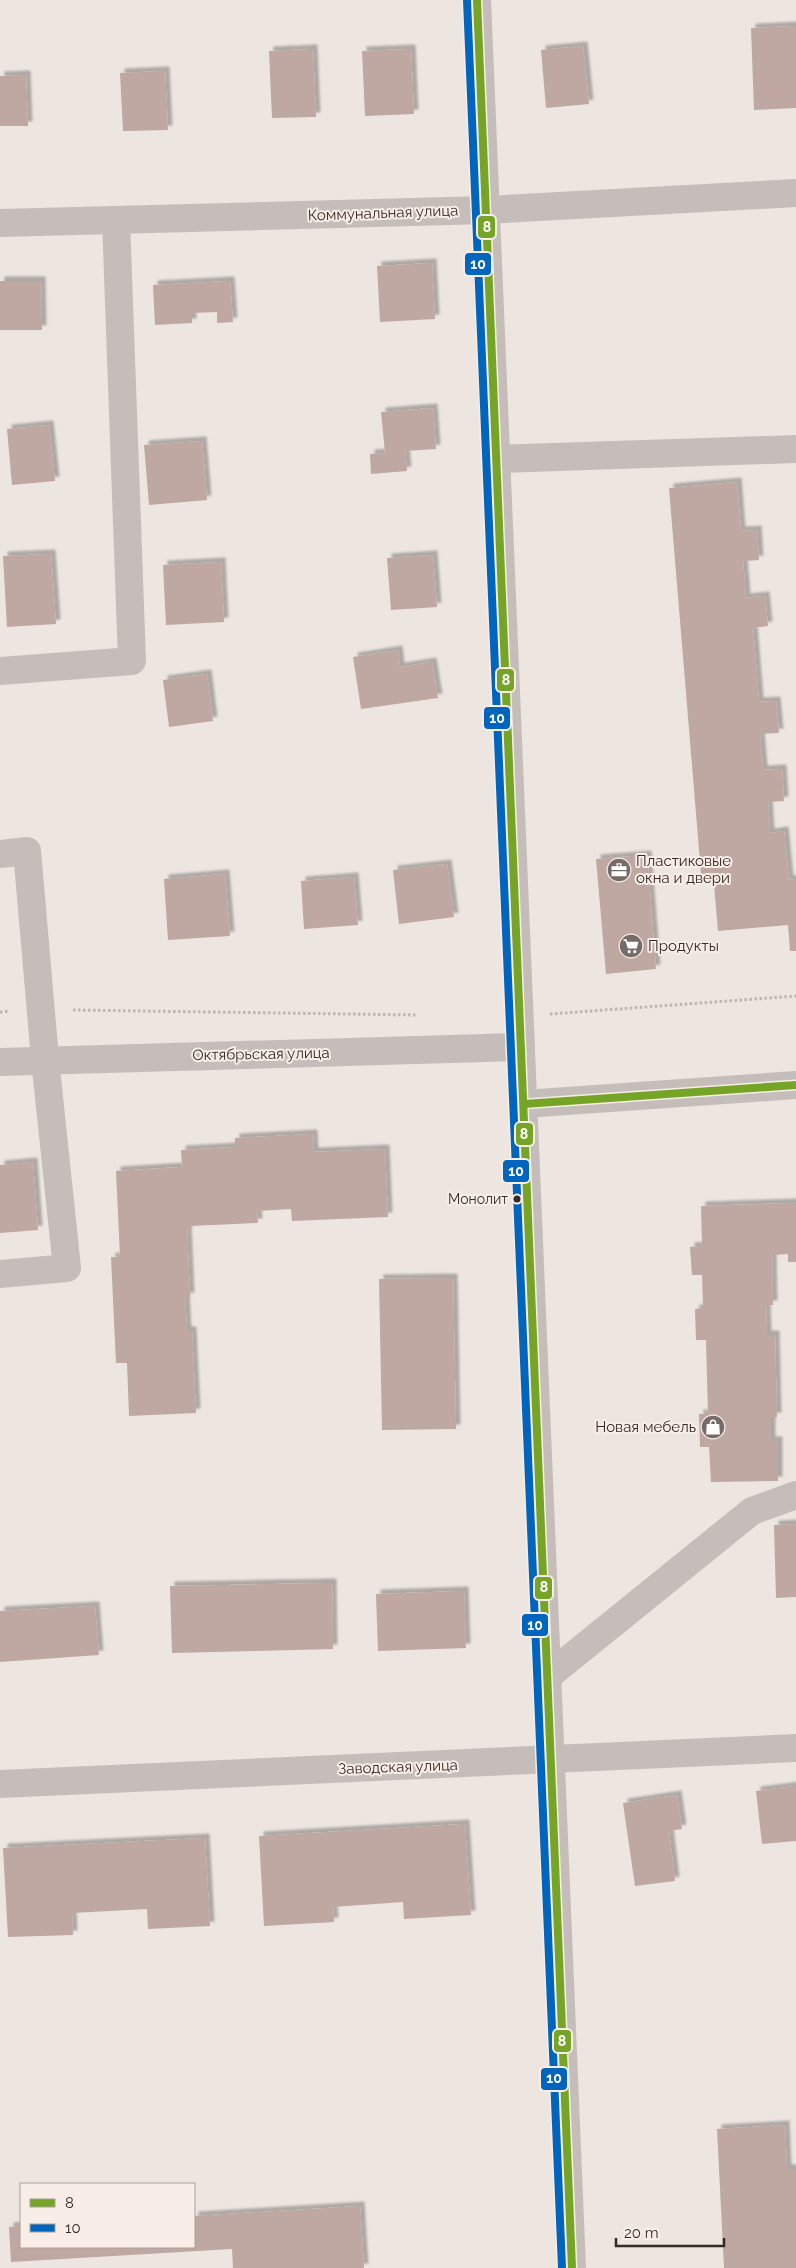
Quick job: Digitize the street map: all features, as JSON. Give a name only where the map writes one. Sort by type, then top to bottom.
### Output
[{"type":"street","points":[[477,0],[572,2268]]},
{"type":"street","name":"Коммунальная улица","points":[[0,223],[486,210],[796,193]]},
{"type":"street","points":[[0,671],[132,661],[116,220]]},
{"type":"street","points":[[497,459],[796,449]]},
{"type":"street","points":[[0,854],[27,851],[45,1059],[67,1268],[0,1274]]},
{"type":"street","name":"Октябрьская улица","points":[[0,1062],[45,1059],[521,1047]]},
{"type":"street","points":[[524,1104],[796,1085]]},
{"type":"street","points":[[548,1676],[752,1511],[796,1495]]},
{"type":"street","name":"Заводская улица","points":[[0,1784],[796,1748]]},
{"type":"path","points":[[520,1016],[796,996]]},
{"type":"path","points":[[0,1012],[41,1009],[420,1015]]},
{"type":"building","points":[[796,26],[796,108],[754,110],[751,28]]},
{"type":"building","points":[[583,46],[589,104],[546,108],[541,50]]},
{"type":"building","points":[[313,49],[316,117],[272,118],[269,51]]},
{"type":"building","points":[[411,49],[414,114],[365,116],[362,51]]},
{"type":"building","points":[[165,71],[168,130],[123,131],[120,73]]},
{"type":"building","points":[[26,75],[28,126],[0,126],[0,76]]},
{"type":"building","points":[[432,263],[435,319],[380,322],[377,266]]},
{"type":"building","points":[[0,281],[41,281],[42,330],[0,330]]},
{"type":"building","points":[[230,281],[233,322],[217,323],[217,312],[192,313],[192,323],[155,325],[153,285]]},
{"type":"building","points":[[433,408],[436,449],[405,451],[407,471],[371,474],[370,454],[385,453],[381,412]]},
{"type":"building","points":[[49,425],[55,481],[12,485],[7,429]]},
{"type":"building","points":[[202,441],[207,500],[149,505],[144,445]]},
{"type":"building","points":[[737,482],[741,531],[757,530],[759,560],[743,561],[746,598],[765,596],[768,626],[753,628],[759,702],[776,701],[779,733],[760,734],[763,770],[782,769],[784,801],[768,802],[770,833],[784,831],[789,880],[796,879],[796,951],[790,951],[788,925],[718,931],[713,873],[701,874],[669,488]]},
{"type":"building","points":[[51,554],[56,624],[7,627],[3,556]]},
{"type":"building","points":[[433,555],[437,607],[391,610],[387,558]]},
{"type":"building","points":[[221,562],[224,622],[166,625],[163,565]]},
{"type":"building","points":[[398,650],[400,667],[432,662],[438,698],[361,709],[353,657]]},
{"type":"building","points":[[207,674],[213,721],[169,727],[163,680]]},
{"type":"building","points":[[647,855],[656,969],[606,974],[596,859]]},
{"type":"building","points":[[447,864],[454,917],[399,924],[393,870]]},
{"type":"building","points":[[225,874],[230,936],[168,940],[164,879]]},
{"type":"building","points":[[354,877],[358,925],[304,929],[301,881]]},
{"type":"building","points":[[313,1134],[314,1152],[385,1149],[388,1217],[292,1221],[291,1209],[257,1211],[258,1223],[191,1226],[191,1230],[187,1229],[190,1297],[185,1297],[187,1331],[192,1331],[196,1413],[129,1416],[127,1363],[116,1363],[111,1257],[120,1257],[116,1171],[182,1167],[181,1150],[235,1147],[235,1138]]},
{"type":"building","points":[[33,1162],[38,1230],[0,1233],[0,1165]]},
{"type":"building","points":[[796,1203],[796,1262],[788,1262],[788,1254],[772,1255],[773,1305],[766,1305],[767,1335],[775,1335],[777,1417],[771,1417],[771,1441],[778,1441],[778,1481],[711,1482],[709,1447],[700,1447],[699,1414],[708,1414],[706,1340],[696,1340],[695,1309],[703,1308],[702,1275],[692,1275],[690,1247],[702,1246],[701,1206]]},
{"type":"building","points":[[453,1278],[456,1429],[382,1430],[379,1279]]},
{"type":"building","points":[[796,1524],[796,1597],[776,1598],[774,1525]]},
{"type":"building","points":[[332,1583],[333,1649],[172,1653],[170,1586]]},
{"type":"building","points":[[464,1591],[466,1648],[378,1651],[376,1594]]},
{"type":"building","points":[[95,1606],[99,1655],[0,1662],[0,1611]]},
{"type":"building","points":[[796,1786],[796,1841],[762,1844],[756,1791]]},
{"type":"building","points":[[677,1795],[682,1829],[669,1831],[675,1881],[635,1886],[623,1803]]},
{"type":"building","points":[[465,1824],[471,1915],[404,1919],[403,1902],[333,1907],[334,1922],[264,1926],[259,1836]]},
{"type":"building","points":[[205,1838],[210,1926],[148,1929],[147,1909],[72,1913],[73,1935],[8,1937],[3,1848]]},
{"type":"building","points":[[785,2125],[787,2169],[796,2169],[796,2268],[724,2268],[717,2129]]},
{"type":"building","points":[[360,2206],[364,2268],[233,2268],[232,2249],[11,2262],[9,2227],[20,2226],[20,2248],[195,2248],[195,2216]]},
{"type":"transit line","name":"10","points":[[467,0],[562,2268]]},
{"type":"transit line","name":"8","points":[[477,0],[572,2268]]},
{"type":"transit line","name":"8","points":[[524,1104],[796,1085]]},
{"type":"place","name":"Пластиковые окна и двери","points":[[619,870]]},
{"type":"place","name":"Продукты","points":[[631,946]]},
{"type":"place","name":"Монолит","points":[[517,1199]]},
{"type":"place","name":"Новая мебель","points":[[713,1427]]}]
